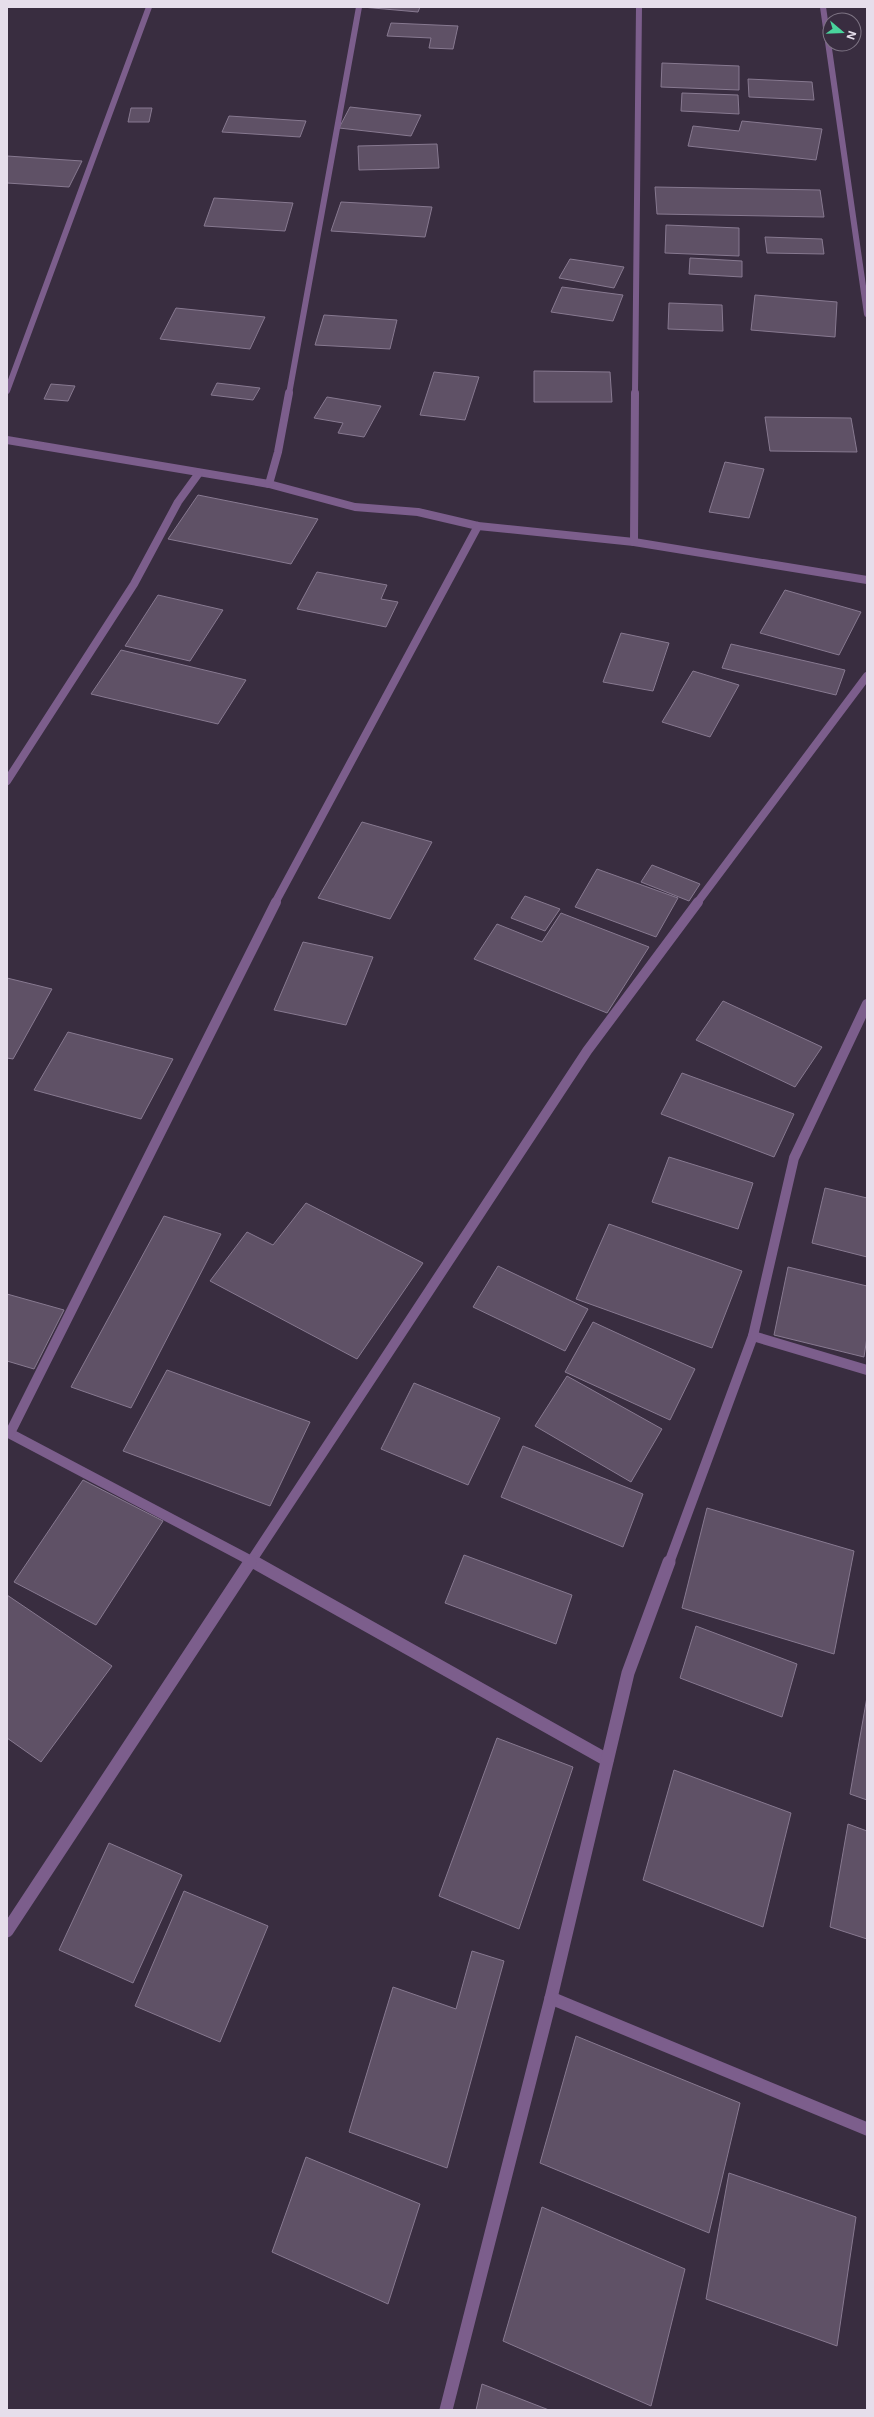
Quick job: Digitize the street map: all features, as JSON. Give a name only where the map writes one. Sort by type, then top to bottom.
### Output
[{"type":"street","points":[[7,391],[149,7]]},
{"type":"street","points":[[269,484],[278,452],[359,7]]},
{"type":"street","points":[[634,542],[639,7]]},
{"type":"street","points":[[823,7],[867,314]]},
{"type":"street","points":[[7,440],[269,484],[355,507],[418,512],[478,526],[634,542],[867,580]]},
{"type":"street","points":[[7,781],[134,584],[178,502],[199,473]]},
{"type":"street","points":[[478,526],[277,900],[8,1432],[252,1561],[607,1760]]},
{"type":"street","points":[[7,1931],[587,1051],[867,676]]},
{"type":"street","points":[[446,2410],[551,1998],[628,1673],[753,1336],[794,1158],[867,1004]]},
{"type":"street","points":[[753,1336],[867,1370]]},
{"type":"street","points":[[551,1998],[867,2129]]},
{"type":"building","points":[[362,7],[420,7],[418,12]]},
{"type":"building","points":[[391,23],[458,26],[453,49],[429,48],[431,38],[387,36]]},
{"type":"building","points":[[662,63],[739,66],[739,90],[661,87]]},
{"type":"building","points":[[748,79],[812,82],[814,100],[749,97]]},
{"type":"building","points":[[682,93],[738,95],[739,114],[681,111]]},
{"type":"building","points":[[350,107],[421,115],[411,136],[339,128]]},
{"type":"building","points":[[131,108],[152,108],[149,122],[128,122]]},
{"type":"building","points":[[229,116],[306,121],[300,137],[222,132]]},
{"type":"building","points":[[742,121],[822,129],[816,160],[688,146],[693,126],[739,131]]},
{"type":"building","points":[[437,144],[439,168],[359,170],[358,146]]},
{"type":"building","points":[[7,156],[82,161],[69,187],[7,183]]},
{"type":"building","points":[[655,187],[820,190],[824,217],[657,214]]},
{"type":"building","points":[[214,198],[293,203],[285,231],[204,226]]},
{"type":"building","points":[[341,202],[432,207],[425,237],[331,231]]},
{"type":"building","points":[[666,225],[739,228],[739,256],[665,253]]},
{"type":"building","points":[[765,237],[822,239],[824,254],[767,253]]},
{"type":"building","points":[[690,258],[742,261],[742,277],[689,274]]},
{"type":"building","points":[[570,259],[624,267],[614,288],[559,278]]},
{"type":"building","points":[[562,287],[623,295],[613,321],[551,312]]},
{"type":"building","points":[[755,295],[837,302],[835,337],[751,330]]},
{"type":"building","points":[[669,303],[722,305],[723,331],[668,329]]},
{"type":"building","points":[[176,308],[265,317],[250,349],[160,339]]},
{"type":"building","points":[[324,315],[397,320],[390,349],[315,345]]},
{"type":"building","points":[[534,371],[610,372],[612,402],[534,402]]},
{"type":"building","points":[[434,372],[479,377],[465,420],[420,415]]},
{"type":"building","points":[[217,383],[260,388],[253,400],[211,395]]},
{"type":"building","points":[[51,384],[75,386],[68,401],[44,399]]},
{"type":"building","points":[[327,397],[381,406],[364,437],[338,433],[343,423],[314,418]]},
{"type":"building","points":[[765,417],[851,418],[857,452],[770,451]]},
{"type":"building","points":[[725,462],[764,469],[749,518],[709,512]]},
{"type":"building","points":[[198,495],[318,519],[291,564],[168,539]]},
{"type":"building","points":[[317,572],[387,585],[381,599],[398,602],[386,627],[297,609]]},
{"type":"building","points":[[785,590],[861,612],[839,655],[760,633]]},
{"type":"building","points":[[158,595],[223,610],[190,661],[125,646]]},
{"type":"building","points":[[621,633],[669,643],[653,691],[603,682]]},
{"type":"building","points":[[731,644],[845,670],[836,695],[722,668]]},
{"type":"building","points":[[121,650],[246,680],[218,724],[91,694]]},
{"type":"building","points":[[693,671],[739,685],[710,737],[662,722]]},
{"type":"building","points":[[362,822],[432,842],[390,919],[318,898]]},
{"type":"building","points":[[652,865],[700,884],[689,901],[641,882]]},
{"type":"building","points":[[597,869],[678,898],[656,937],[575,907]]},
{"type":"building","points":[[525,896],[560,909],[545,931],[511,918]]},
{"type":"building","points":[[561,913],[649,947],[607,1013],[474,959],[497,924],[542,942]]},
{"type":"building","points":[[303,942],[373,957],[346,1025],[274,1010]]},
{"type":"building","points":[[7,978],[52,989],[13,1059],[7,1058]]},
{"type":"building","points":[[723,1001],[822,1047],[795,1087],[696,1040]]},
{"type":"building","points":[[68,1032],[173,1059],[141,1119],[34,1090]]},
{"type":"building","points":[[682,1073],[794,1114],[774,1157],[661,1114]]},
{"type":"building","points":[[669,1157],[753,1183],[738,1229],[652,1202]]},
{"type":"building","points":[[825,1188],[867,1198],[867,1257],[812,1243]]},
{"type":"building","points":[[306,1203],[423,1263],[357,1359],[210,1281],[247,1232],[273,1245]]},
{"type":"building","points":[[164,1216],[221,1234],[131,1408],[71,1387]]},
{"type":"building","points":[[609,1224],[742,1271],[712,1348],[576,1299]]},
{"type":"building","points":[[498,1266],[588,1309],[565,1351],[473,1307]]},
{"type":"building","points":[[788,1267],[867,1286],[867,1337],[864,1357],[774,1335]]},
{"type":"building","points":[[7,1294],[64,1310],[34,1369],[7,1361]]},
{"type":"building","points":[[593,1322],[695,1369],[670,1420],[565,1372]]},
{"type":"building","points":[[167,1370],[310,1422],[270,1506],[123,1451]]},
{"type":"building","points":[[567,1376],[662,1429],[631,1482],[535,1426]]},
{"type":"building","points":[[414,1383],[500,1418],[468,1485],[381,1449]]},
{"type":"building","points":[[523,1446],[643,1494],[623,1547],[501,1497]]},
{"type":"building","points":[[83,1480],[163,1521],[96,1625],[14,1582]]},
{"type":"building","points":[[707,1508],[854,1551],[834,1654],[682,1608]]},
{"type":"building","points":[[464,1555],[572,1595],[556,1644],[445,1603]]},
{"type":"building","points":[[7,1595],[112,1666],[41,1762],[7,1738]]},
{"type":"building","points":[[696,1626],[797,1664],[782,1717],[680,1678]]},
{"type":"building","points":[[867,1697],[867,1800],[850,1794]]},
{"type":"building","points":[[497,1738],[573,1767],[519,1929],[439,1896]]},
{"type":"building","points":[[674,1770],[791,1813],[763,1927],[643,1880]]},
{"type":"building","points":[[848,1824],[867,1831],[867,1939],[830,1927]]},
{"type":"building","points":[[109,1843],[182,1875],[133,1983],[59,1950]]},
{"type":"building","points":[[184,1891],[268,1926],[220,2042],[135,2006]]},
{"type":"building","points":[[472,1951],[504,1961],[447,2168],[349,2132],[393,1987],[456,2009]]},
{"type":"building","points":[[576,2036],[740,2103],[709,2233],[540,2163]]},
{"type":"building","points":[[306,2157],[420,2204],[388,2304],[272,2252]]},
{"type":"building","points":[[729,2173],[856,2217],[837,2346],[706,2299]]},
{"type":"building","points":[[542,2207],[685,2269],[651,2406],[503,2341]]},
{"type":"building","points":[[482,2384],[549,2410],[476,2410]]}]
